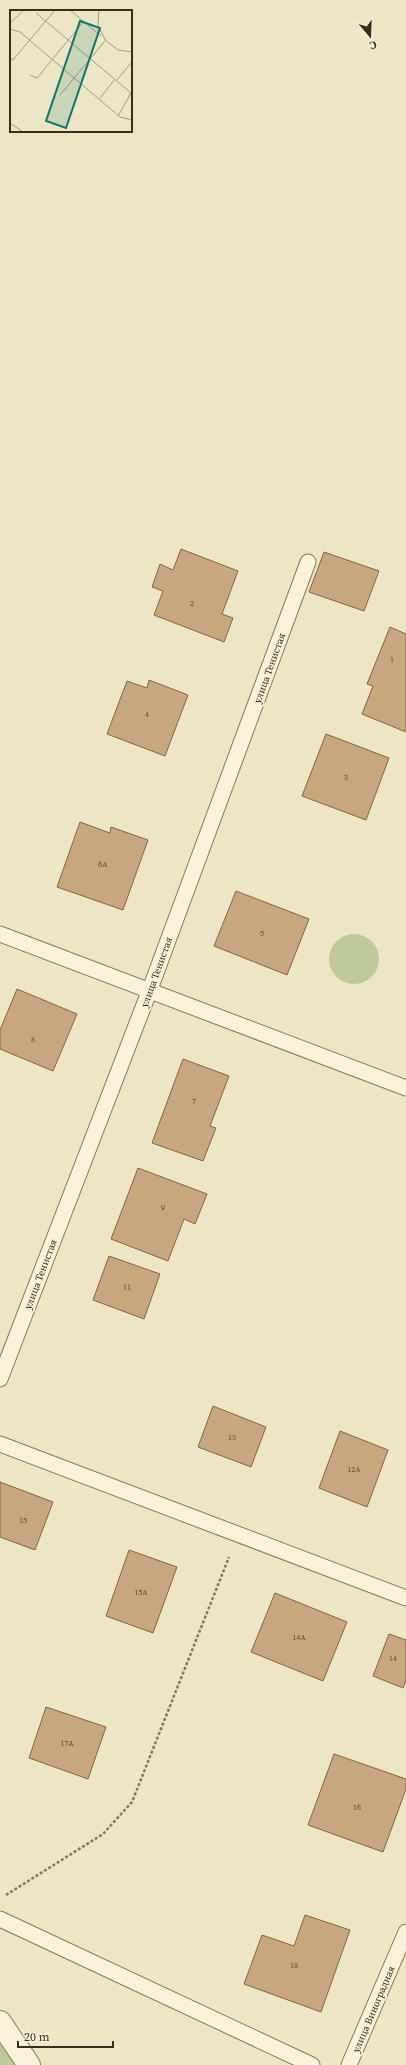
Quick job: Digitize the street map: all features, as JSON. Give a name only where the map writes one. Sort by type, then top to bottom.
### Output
[{"type":"street","points":[[0,2022],[29,2065]]},
{"type":"lane","name":"улица Тенистая","points":[[0,1380],[149,992],[308,562]]},
{"type":"lane","points":[[0,934],[149,992],[406,1088]]},
{"type":"lane","points":[[0,1444],[406,1598]]},
{"type":"lane","points":[[0,1919],[312,2065]]},
{"type":"lane","name":"улица Виноградная","points":[[349,2065],[406,1932]]},
{"type":"path","points":[[0,1898],[103,1834],[132,1802],[238,1535]]},
{"type":"green space","points":[[349,934],[359,934],[372,941],[379,954],[379,964],[372,977],[359,984],[349,984],[340,980],[333,973],[329,964],[329,954],[333,945],[340,938]]},
{"type":"green space","points":[[0,2042],[27,2065],[0,2065]]},
{"type":"building","points":[[181,549],[238,571],[222,614],[233,618],[224,642],[154,615],[163,591],[152,587],[160,564],[173,570]]},
{"type":"building","points":[[324,552],[379,571],[364,611],[309,592]]},
{"type":"building","points":[[390,627],[406,634],[406,732],[362,714],[373,686],[367,684]]},
{"type":"building","points":[[149,680],[188,695],[165,756],[107,734],[127,681],[147,688]]},
{"type":"building","points":[[326,734],[389,758],[366,820],[302,796]]},
{"type":"building","points":[[80,822],[110,833],[111,827],[148,840],[123,910],[57,887]]},
{"type":"building","points":[[236,891],[309,919],[287,975],[214,946]]},
{"type":"building","points":[[17,989],[77,1014],[53,1071],[0,1049],[0,1030]]},
{"type":"building","points":[[183,1059],[229,1076],[210,1126],[216,1128],[203,1161],[152,1143]]},
{"type":"building","points":[[138,1168],[207,1194],[195,1224],[184,1219],[168,1261],[111,1239]]},
{"type":"building","points":[[109,1256],[160,1274],[144,1319],[93,1300]]},
{"type":"building","points":[[213,1406],[266,1427],[251,1467],[198,1447]]},
{"type":"building","points":[[340,1431],[388,1450],[367,1507],[319,1488]]},
{"type":"building","points":[[0,1482],[53,1502],[35,1550],[0,1537]]},
{"type":"building","points":[[129,1550],[177,1567],[153,1633],[106,1616]]},
{"type":"building","points":[[275,1593],[347,1622],[323,1681],[251,1652]]},
{"type":"building","points":[[389,1634],[406,1640],[406,1680],[403,1688],[373,1676]]},
{"type":"building","points":[[46,1707],[106,1727],[88,1779],[29,1758]]},
{"type":"building","points":[[334,1754],[406,1779],[406,1789],[383,1852],[308,1825]]},
{"type":"building","points":[[305,1915],[350,1930],[321,2012],[244,1984],[262,1935],[294,1946]]}]
